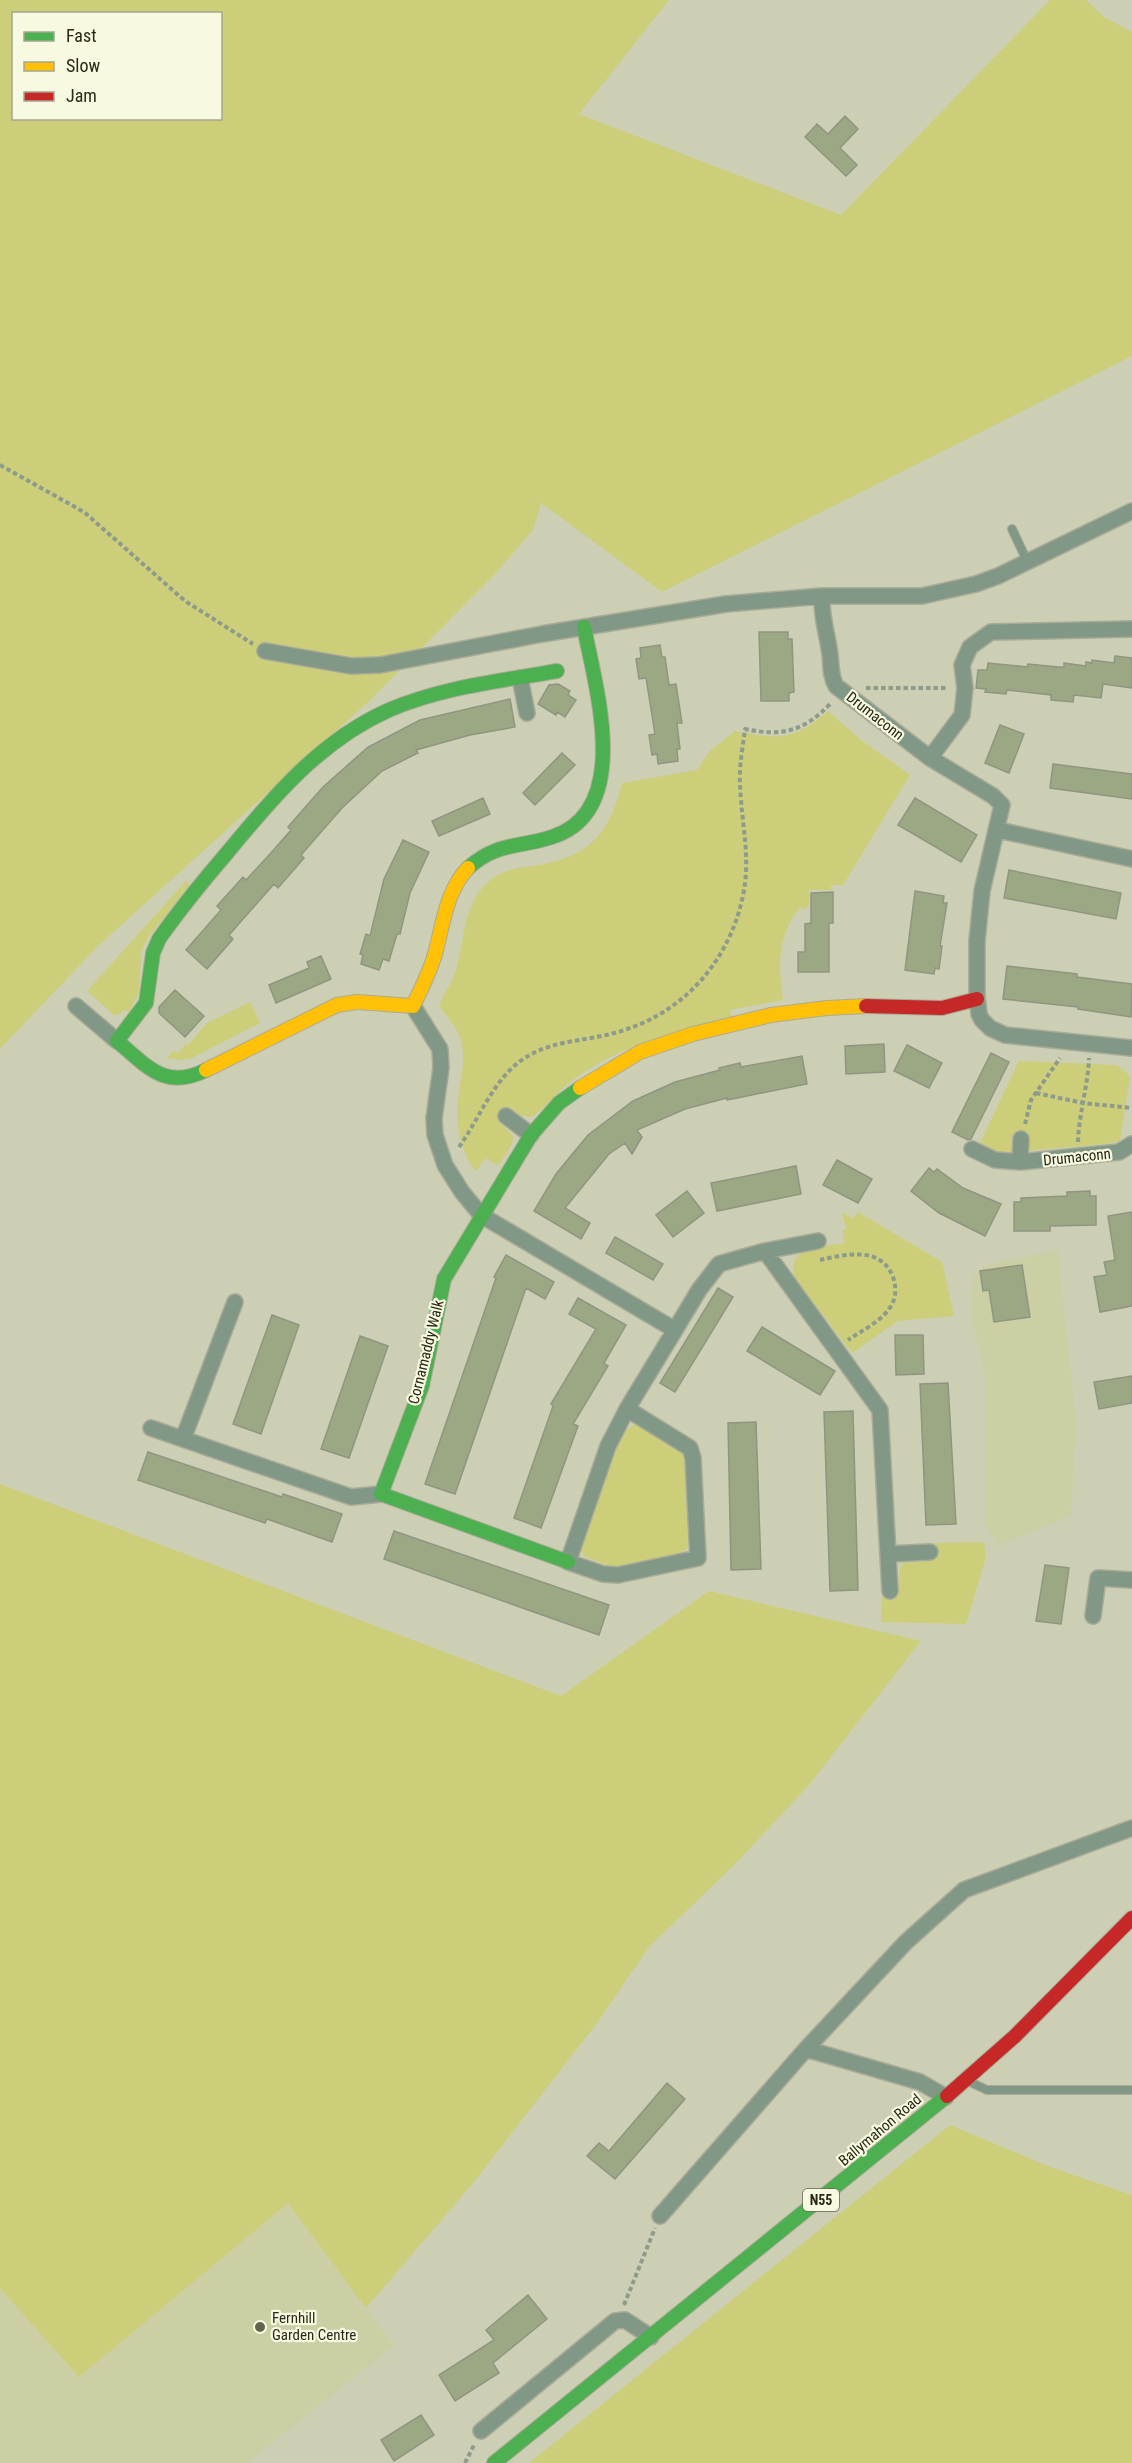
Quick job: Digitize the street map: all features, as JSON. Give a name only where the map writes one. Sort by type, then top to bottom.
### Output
[{"type":"street","points":[[265,651],[340,665],[380,665],[584,627],[726,604],[822,596],[922,596],[976,584],[1028,563],[1132,511]]},
{"type":"street","name":"Drumaconn","points":[[822,596],[821,613],[830,651],[832,677],[836,686],[930,758],[1002,805],[980,910],[977,999],[982,1020],[1005,1035],[1132,1048]]},
{"type":"street","points":[[413,1006],[428,977],[452,890],[465,870],[492,850],[565,833],[581,820],[593,800],[602,774],[604,746],[603,729],[584,627]]},
{"type":"street","points":[[930,758],[962,715],[965,688],[962,665],[970,647],[991,632],[1132,629]]},
{"type":"street","points":[[117,1041],[145,1005],[149,986],[150,956],[167,927],[246,830],[321,752],[344,733],[365,721],[418,699],[449,690],[557,671]]},
{"type":"street","points":[[520,678],[526,713]]},
{"type":"street","points":[[998,830],[1132,859]]},
{"type":"street","name":"Cornamaddy Walk","points":[[381,1494],[422,1386],[444,1279],[531,1135],[559,1103],[589,1080],[640,1052],[693,1034],[771,1015],[808,1010],[889,1005],[942,1008],[977,999]]},
{"type":"street","points":[[76,1006],[159,1076],[184,1078],[193,1077],[219,1065],[337,1005],[357,1002],[413,1006]]},
{"type":"street","points":[[413,1006],[436,1041],[441,1056],[434,1118],[439,1150],[454,1182],[481,1215],[675,1330]]},
{"type":"street","points":[[506,1116],[531,1135]]},
{"type":"street","name":"Drumaconn","points":[[1020,1162],[1022,1139]]},
{"type":"street","name":"Drumaconn","points":[[972,1149],[995,1160],[1020,1162],[1119,1152],[1132,1144]]},
{"type":"street","points":[[568,1562],[608,1446],[627,1409],[699,1290],[719,1264],[765,1251],[818,1241]]},
{"type":"street","points":[[765,1251],[880,1410],[890,1591]]},
{"type":"street","points":[[183,1439],[235,1302]]},
{"type":"street","points":[[151,1428],[351,1497],[381,1494],[603,1574],[618,1575],[698,1565],[693,1458],[690,1448],[627,1409]]},
{"type":"street","points":[[889,1554],[930,1552]]},
{"type":"street","points":[[1093,1616],[1098,1578],[1132,1580]]},
{"type":"street","points":[[660,2216],[806,2049],[906,1942],[964,1890],[1132,1828]]},
{"type":"street","name":"Ballymahon Road","points":[[494,2463],[966,2080],[1023,2028],[1132,1918]]},
{"type":"street","points":[[806,2049],[920,2082],[946,2097]]},
{"type":"street","points":[[481,2431],[618,2320],[625,2320],[651,2337]]},
{"type":"lane","points":[[1012,529],[1028,563]]},
{"type":"lane","points":[[966,2080],[987,2090],[1132,2090]]},
{"type":"path","points":[[0,465],[84,512],[185,601],[219,625],[265,651]]},
{"type":"path","points":[[459,1147],[498,1085],[519,1062],[555,1043],[613,1034],[644,1023],[680,1001],[708,973],[722,954],[733,933],[748,871],[740,783],[745,729],[768,734],[785,733],[799,728],[824,710],[842,691],[848,688],[965,688]]},
{"type":"path","points":[[1022,1139],[1028,1108],[1060,1058],[1066,1040]]},
{"type":"path","points":[[1078,1157],[1083,1103],[1088,1085],[1089,1042]]},
{"type":"path","points":[[1036,1093],[1083,1103],[1132,1108]]},
{"type":"path","points":[[818,1260],[848,1255],[872,1256],[884,1262],[895,1282],[895,1296],[889,1309],[837,1348]]},
{"type":"path","points":[[618,2320],[660,2216]]},
{"type":"shaded area","points":[[1058,1250],[1076,1421],[1071,1515],[998,1546],[985,1526],[985,1376],[971,1314],[973,1277],[985,1265]]},
{"type":"shaded area","name":"Fernhill Garden Centre","points":[[288,2202],[394,2345],[247,2463],[0,2463],[0,2288],[80,2377]]},
{"type":"green space","points":[[0,0],[669,0],[579,114],[841,215],[1050,0],[1086,0],[1104,17],[1132,32],[1132,356],[662,592],[541,503],[533,530],[495,574],[366,704],[98,946],[0,1049]]},
{"type":"green space","points":[[828,711],[861,740],[910,775],[843,885],[831,885],[831,890],[809,890],[809,905],[805,910],[800,907],[792,918],[781,951],[780,975],[783,1000],[730,1010],[731,1016],[632,1047],[571,1081],[532,1117],[522,1116],[511,1108],[499,1122],[513,1136],[512,1145],[498,1166],[485,1158],[477,1170],[474,1170],[461,1142],[458,1123],[457,1113],[463,1061],[460,1036],[440,1005],[454,976],[468,915],[479,893],[487,883],[503,872],[568,857],[593,841],[610,817],[622,783],[697,770],[710,751],[735,731],[763,736],[784,736],[804,728]]},
{"type":"green space","points":[[186,881],[190,884],[147,939],[141,952],[139,992],[129,1012],[125,1010],[114,1015],[87,991]]},
{"type":"green space","points":[[250,1002],[260,1023],[192,1058],[182,1060],[167,1058],[174,1050],[178,1053],[186,1044],[188,1045],[207,1023]]},
{"type":"green space","points":[[1019,1061],[1117,1065],[1130,1076],[1120,1141],[1001,1153],[980,1143]]},
{"type":"green space","points":[[842,1212],[853,1219],[858,1212],[942,1262],[954,1316],[898,1321],[852,1353],[796,1280],[793,1269],[795,1261],[807,1251],[845,1243],[842,1231],[846,1229]]},
{"type":"green space","points":[[635,1424],[680,1450],[685,1459],[688,1547],[682,1553],[613,1567],[585,1557],[581,1551],[619,1442],[626,1430]]},
{"type":"green space","points":[[0,1484],[561,1696],[709,1591],[921,1641],[809,1785],[734,1865],[649,1947],[597,2023],[474,2182],[366,2308],[288,2203],[79,2377],[0,2288]]},
{"type":"green space","points":[[984,1542],[986,1557],[966,1624],[881,1622],[882,1597],[898,1596],[899,1570],[903,1563],[931,1561],[931,1543]]},
{"type":"green space","points":[[950,2125],[1050,2167],[1132,2195],[1132,2463],[529,2463]]},
{"type":"building","points":[[845,116],[858,129],[840,148],[857,165],[846,176],[805,137],[817,124],[828,134]]},
{"type":"building","points":[[759,632],[788,632],[788,639],[792,639],[794,692],[789,693],[789,701],[761,701]]},
{"type":"building","points":[[660,645],[662,657],[665,657],[669,685],[676,684],[682,723],[677,723],[680,749],[677,749],[678,761],[658,764],[657,754],[652,755],[649,735],[655,734],[646,678],[639,679],[636,659],[641,658],[640,648]]},
{"type":"building","points":[[1115,656],[1132,658],[1132,688],[1103,684],[1101,698],[1074,695],[1073,702],[1051,700],[1051,695],[1007,690],[1006,694],[985,692],[986,689],[976,688],[978,670],[987,670],[988,663],[1027,667],[1028,664],[1064,667],[1064,663],[1086,666],[1086,662],[1092,663],[1092,660],[1114,663]]},
{"type":"building","points":[[558,684],[570,691],[568,695],[576,700],[565,717],[557,712],[556,715],[538,704],[549,685]]},
{"type":"building","points":[[510,699],[515,727],[470,735],[416,750],[418,753],[382,771],[342,808],[301,855],[304,858],[278,888],[274,884],[229,935],[233,939],[207,969],[186,950],[221,910],[217,906],[243,877],[246,880],[270,854],[291,830],[288,827],[323,787],[368,747],[420,720]]},
{"type":"building","points":[[1000,725],[1024,734],[1009,773],[985,763]]},
{"type":"building","points":[[562,753],[575,765],[535,805],[523,793]]},
{"type":"building","points":[[1053,764],[1132,774],[1132,799],[1050,788]]},
{"type":"building","points":[[483,798],[490,814],[439,836],[432,821]]},
{"type":"building","points":[[915,798],[977,835],[961,862],[898,825]]},
{"type":"building","points":[[403,840],[429,852],[410,893],[400,934],[397,934],[389,961],[383,959],[379,970],[361,964],[363,955],[360,954],[366,934],[370,936],[384,879]]},
{"type":"building","points":[[1009,870],[1121,893],[1116,919],[1004,898]]},
{"type":"building","points":[[915,891],[944,896],[943,903],[947,903],[939,969],[935,968],[934,974],[905,970]]},
{"type":"building","points":[[833,892],[833,923],[829,923],[829,972],[798,972],[798,952],[805,952],[805,924],[811,923],[811,893]]},
{"type":"building","points":[[321,956],[331,979],[276,1003],[269,985],[309,968],[307,962]]},
{"type":"building","points":[[1007,966],[1077,974],[1077,977],[1132,984],[1131,1017],[1078,1009],[1078,1007],[1003,999]]},
{"type":"building","points":[[175,990],[204,1016],[185,1037],[159,1013],[159,1007]]},
{"type":"building","points":[[884,1044],[885,1072],[846,1074],[845,1046]]},
{"type":"building","points":[[907,1045],[942,1063],[929,1088],[894,1071]]},
{"type":"building","points":[[991,1053],[1009,1062],[971,1139],[968,1140],[952,1132]]},
{"type":"building","points":[[802,1056],[807,1084],[727,1100],[727,1098],[685,1109],[637,1130],[642,1137],[632,1154],[625,1143],[609,1154],[565,1208],[590,1223],[581,1239],[534,1211],[556,1174],[588,1135],[633,1101],[675,1082],[720,1070],[719,1068],[740,1063],[741,1067]]},
{"type":"building","points":[[837,1160],[872,1179],[858,1203],[823,1185]]},
{"type":"building","points":[[796,1166],[801,1194],[717,1211],[711,1183]]},
{"type":"building","points":[[929,1168],[934,1172],[937,1169],[963,1188],[1001,1204],[985,1236],[939,1213],[911,1191]]},
{"type":"building","points":[[687,1191],[704,1213],[673,1237],[656,1215]]},
{"type":"building","points":[[1090,1191],[1090,1196],[1096,1196],[1096,1225],[1050,1226],[1050,1231],[1014,1231],[1014,1202],[1021,1202],[1021,1198],[1067,1196],[1067,1192]]},
{"type":"building","points":[[1132,1212],[1132,1306],[1100,1312],[1094,1277],[1107,1275],[1104,1262],[1115,1260],[1108,1216]]},
{"type":"building","points":[[615,1237],[663,1264],[653,1280],[606,1253]]},
{"type":"building","points":[[506,1255],[554,1282],[545,1299],[526,1288],[455,1494],[425,1484],[496,1278],[494,1277]]},
{"type":"building","points":[[1022,1265],[1030,1317],[994,1322],[989,1290],[983,1291],[980,1271]]},
{"type":"building","points":[[718,1288],[733,1297],[675,1392],[660,1383]]},
{"type":"building","points":[[578,1298],[626,1325],[604,1363],[608,1366],[573,1424],[578,1426],[541,1528],[514,1518],[553,1406],[551,1404],[596,1329],[569,1314]]},
{"type":"building","points":[[272,1315],[299,1325],[261,1434],[233,1424]]},
{"type":"building","points":[[762,1327],[835,1371],[820,1395],[747,1351]]},
{"type":"building","points":[[895,1335],[923,1335],[924,1374],[896,1375]]},
{"type":"building","points":[[360,1336],[388,1346],[349,1458],[321,1449]]},
{"type":"building","points":[[1132,1376],[1132,1403],[1099,1409],[1094,1382]]},
{"type":"building","points":[[948,1383],[956,1524],[926,1525],[920,1384]]},
{"type":"building","points":[[853,1411],[858,1590],[830,1591],[824,1412]]},
{"type":"building","points":[[756,1422],[761,1569],[731,1570],[728,1423]]},
{"type":"building","points":[[148,1452],[282,1497],[283,1494],[342,1514],[332,1542],[267,1519],[265,1523],[138,1480]]},
{"type":"building","points":[[394,1531],[609,1605],[599,1635],[384,1559]]},
{"type":"building","points":[[1045,1565],[1069,1568],[1061,1624],[1036,1621]]},
{"type":"building","points":[[667,2083],[685,2099],[615,2179],[587,2156],[599,2143],[609,2151]]},
{"type":"building","points":[[528,2295],[547,2319],[493,2363],[499,2373],[455,2401],[439,2375],[494,2340],[486,2330]]},
{"type":"building","points":[[421,2415],[434,2435],[394,2461],[381,2440]]},
{"type":"traffic: fast","points":[[468,868],[498,850],[552,837],[577,823],[593,802],[601,775],[603,744],[595,681],[584,627]]},
{"type":"traffic: fast","points":[[206,1070],[192,1076],[168,1077],[148,1067],[117,1041],[146,1003],[153,953],[159,939],[192,895],[262,811],[300,772],[341,737],[389,710],[451,690],[557,671]]},
{"type":"traffic: fast","points":[[568,1562],[381,1494],[422,1386],[444,1279],[531,1135],[559,1103],[580,1088]]},
{"type":"traffic: fast","points":[[494,2463],[947,2096]]},
{"type":"traffic: slow","points":[[206,1070],[337,1005],[357,1002],[413,1006],[433,961],[450,898],[468,868]]},
{"type":"traffic: slow","points":[[580,1088],[640,1052],[693,1034],[771,1015],[866,1006]]},
{"type":"traffic: jam","points":[[866,1006],[942,1008],[977,999]]},
{"type":"traffic: jam","points":[[947,2096],[1015,2036],[1132,1918]]},
{"type":"place","name":"Fernhill Garden Centre","points":[[260,2327]]}]
